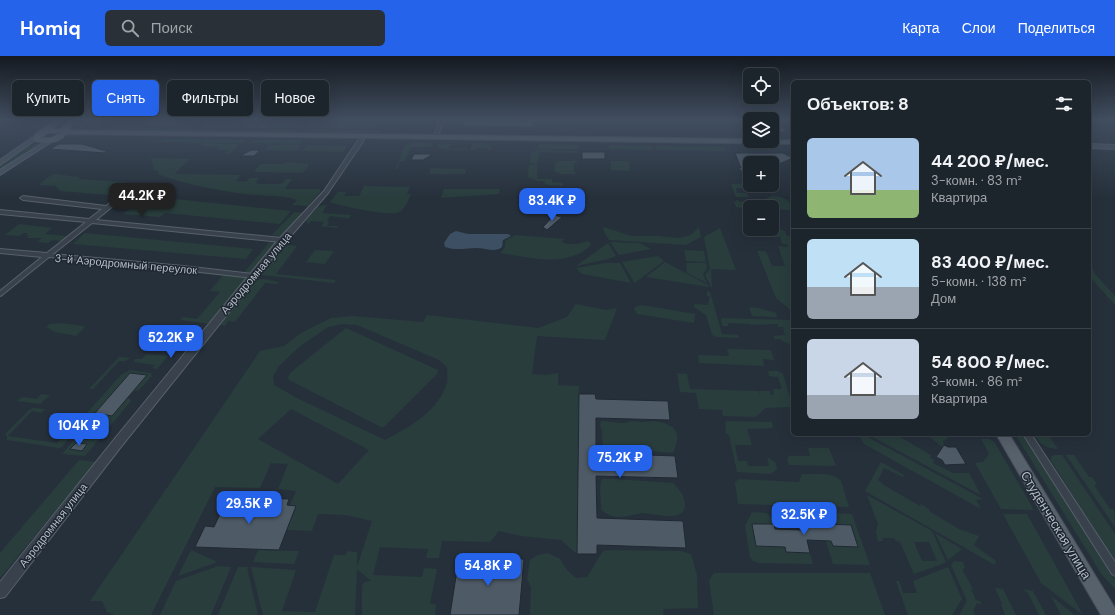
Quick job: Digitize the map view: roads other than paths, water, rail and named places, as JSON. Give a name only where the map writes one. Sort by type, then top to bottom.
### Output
[{"type":"main road","points":[[0,163],[24,146]]},
{"type":"main road","points":[[0,173],[42,146]]},
{"type":"main road","points":[[1091,146],[1115,147]]},
{"type":"main road","points":[[1091,150],[1115,150]]},
{"type":"main road","name":"Студенческая улица","points":[[1003,436],[1110,615]]},
{"type":"street","name":"Аэродромная улица","points":[[0,592],[252,276],[282,240],[326,192],[357,146]]},
{"type":"street","points":[[0,294],[123,195]]},
{"type":"street","points":[[23,198],[107,208]]},
{"type":"street","points":[[0,212],[282,240]]},
{"type":"street","name":"3-й Аэродромный переулок","points":[[0,251],[252,276]]},
{"type":"street","name":"Студенческая улица","points":[[1028,436],[1115,571]]},
{"type":"water","points":[[456,231],[468,234],[508,234],[511,236],[503,240],[502,247],[496,250],[477,248],[458,249],[445,247],[444,243],[450,234]]}]
